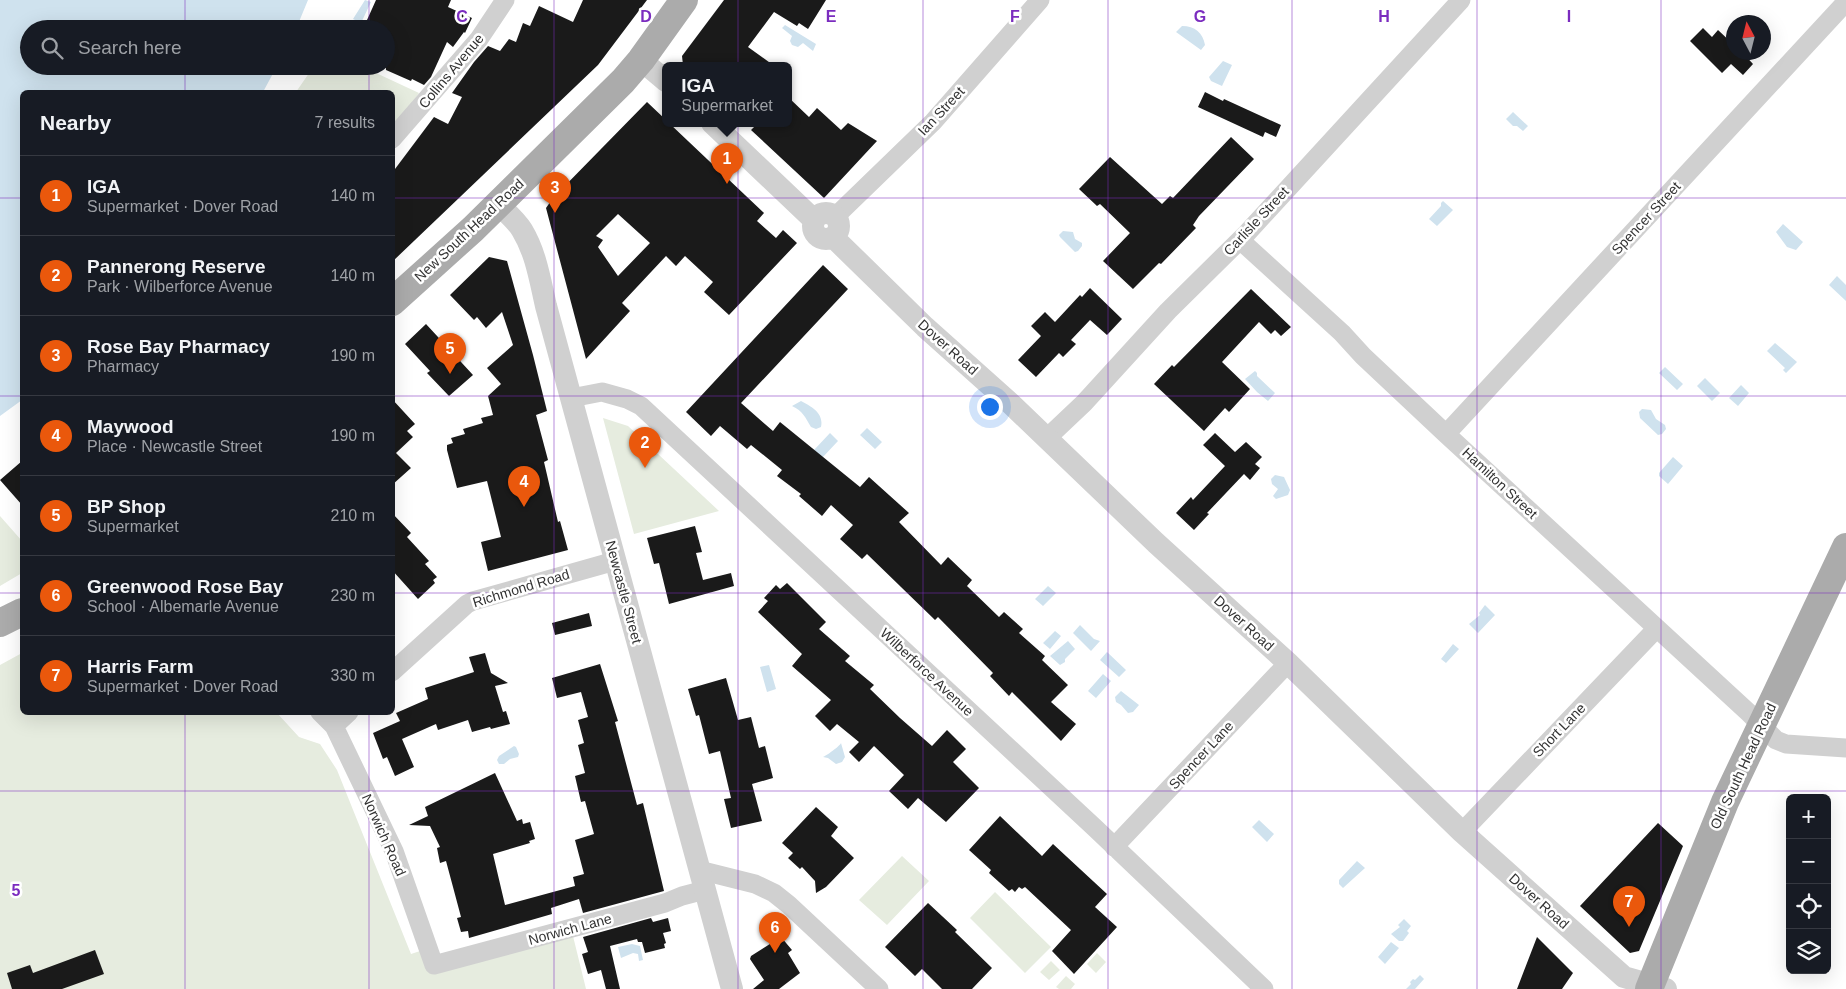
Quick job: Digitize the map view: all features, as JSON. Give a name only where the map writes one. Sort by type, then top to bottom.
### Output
[{"type":"main road","name":"New South Head Road","points":[[395,299],[473,229],[599,104],[641,60],[684,0]]},
{"type":"main road","name":"Old South Head Road","points":[[1655,988],[1726,802],[1846,546]]},
{"type":"main road","points":[[0,623],[20,613]]},
{"type":"street","name":"Collins Avenue","points":[[395,136],[479,39],[506,0]]},
{"type":"street","name":"Ian Street","points":[[827,224],[933,122],[1040,0]]},
{"type":"street","name":"Carlisle Street","points":[[1047,438],[1084,404],[1168,311],[1240,240],[1461,0]]},
{"type":"street","name":"Spencer Street","points":[[1446,434],[1846,2]]},
{"type":"street","points":[[641,60],[662,78]]},
{"type":"street","name":"Dover Road","points":[[717,127],[827,224],[901,305],[1047,438],[1156,542],[1288,663],[1462,832],[1624,977],[1655,988]]},
{"type":"street","name":"Newcastle Street","points":[[498,204],[521,228],[534,256],[732,989]]},
{"type":"street","name":"Hamilton Street","points":[[1240,240],[1342,333],[1363,356],[1446,434],[1776,740],[1786,744],[1846,748]]},
{"type":"street","name":"Wilberforce Avenue","points":[[572,398],[602,392],[627,399],[641,406],[1114,846],[1264,989]]},
{"type":"street","name":"Richmond Road","points":[[395,669],[467,604],[473,601],[616,561]]},
{"type":"street","name":"Short Lane","points":[[1462,832],[1657,628]]},
{"type":"street","name":"Spencer Lane","points":[[1114,846],[1288,663]]},
{"type":"street","name":"Norwich Road","points":[[323,715],[334,726],[394,851],[434,965]]},
{"type":"street","points":[[334,726],[346,715]]},
{"type":"street","points":[[702,880],[755,884],[774,893],[790,905],[879,989]]},
{"type":"street","name":"Norwich Lane","points":[[434,965],[655,906],[682,896],[702,880]]},
{"type":"shaded area","points":[[308,75],[380,75],[419,93],[395,126],[395,90],[297,90]]},
{"type":"shaded area","points":[[603,418],[628,426],[719,511],[634,534]]},
{"type":"shaded area","points":[[0,516],[20,539],[20,574],[0,586]]},
{"type":"shaded area","points":[[20,654],[20,715],[279,715],[299,737],[320,744],[337,770],[411,954],[426,949],[429,972],[572,932],[586,989],[0,989],[0,665]]},
{"type":"shaded area","points":[[902,856],[929,881],[887,925],[859,900]]},
{"type":"shaded area","points":[[995,892],[1051,947],[1025,973],[970,918]]},
{"type":"shaded area","points":[[1097,953],[1106,962],[1096,973],[1087,964]]},
{"type":"shaded area","points":[[1051,961],[1060,970],[1049,980],[1040,972]]},
{"type":"shaded area","points":[[1066,976],[1075,984],[1071,989],[1059,989],[1056,987]]},
{"type":"water","points":[[0,0],[308,0],[300,20],[20,20],[20,75],[272,75],[264,90],[20,90],[20,401],[0,416]]},
{"type":"water","points":[[365,0],[371,2],[362,20],[353,19]]},
{"type":"water","points":[[785,25],[816,44],[813,51],[803,43],[798,47],[792,45],[790,41],[792,36],[782,28]]},
{"type":"water","points":[[1182,26],[1191,27],[1198,31],[1205,45],[1201,50],[1176,32]]},
{"type":"water","points":[[1223,61],[1232,65],[1222,86],[1211,81],[1209,77]]},
{"type":"water","points":[[1513,112],[1528,126],[1523,131],[1517,126],[1513,126],[1506,119]]},
{"type":"water","points":[[1443,201],[1453,210],[1437,226],[1429,219]]},
{"type":"water","points":[[1783,224],[1803,242],[1796,250],[1787,247],[1776,232]]},
{"type":"water","points":[[1063,231],[1073,232],[1075,239],[1082,243],[1078,251],[1075,252],[1060,237],[1059,235]]},
{"type":"water","points":[[1837,276],[1846,285],[1846,301],[1829,285]]},
{"type":"water","points":[[1775,343],[1797,362],[1786,373],[1783,370],[1785,368],[1767,351]]},
{"type":"water","points":[[1665,367],[1683,384],[1677,390],[1659,373]]},
{"type":"water","points":[[1255,371],[1257,376],[1275,393],[1268,401],[1245,379]]},
{"type":"water","points":[[1705,378],[1720,393],[1712,401],[1697,386]]},
{"type":"water","points":[[1741,385],[1749,393],[1738,406],[1729,398]]},
{"type":"water","points":[[801,401],[819,414],[821,427],[816,429],[811,427],[801,412],[792,406]]},
{"type":"water","points":[[1642,409],[1651,410],[1656,419],[1665,425],[1666,429],[1662,434],[1658,435],[1640,418],[1639,412]]},
{"type":"water","points":[[867,428],[882,442],[875,449],[860,435]]},
{"type":"water","points":[[830,433],[838,441],[822,458],[814,450]]},
{"type":"water","points":[[1673,457],[1683,466],[1668,484],[1659,476],[1659,473]]},
{"type":"water","points":[[1275,475],[1284,477],[1290,490],[1288,495],[1276,499],[1273,496],[1278,489],[1272,484],[1271,479]]},
{"type":"water","points":[[1048,586],[1056,593],[1043,606],[1035,599]]},
{"type":"water","points":[[1485,605],[1495,615],[1478,633],[1469,624],[1480,615],[1479,613]]},
{"type":"water","points":[[1080,625],[1094,639],[1100,641],[1091,651],[1073,633]]},
{"type":"water","points":[[1055,631],[1061,636],[1050,649],[1043,643]]},
{"type":"water","points":[[1068,641],[1075,649],[1065,659],[1065,662],[1060,665],[1050,656]]},
{"type":"water","points":[[1453,644],[1459,649],[1446,663],[1441,659]]},
{"type":"water","points":[[1107,652],[1126,670],[1119,677],[1100,660]]},
{"type":"water","points":[[769,665],[776,689],[767,692],[760,667]]},
{"type":"water","points":[[1103,674],[1111,681],[1096,698],[1088,691]]},
{"type":"water","points":[[1121,691],[1139,705],[1133,712],[1128,713],[1116,702],[1115,697]]},
{"type":"water","points":[[841,743],[845,757],[842,762],[836,764],[823,757],[833,751]]},
{"type":"water","points":[[514,746],[519,754],[518,757],[510,759],[504,764],[499,764],[497,760],[499,756]]},
{"type":"water","points":[[1259,820],[1274,834],[1267,842],[1252,827]]},
{"type":"water","points":[[1357,861],[1365,868],[1343,888],[1339,884],[1339,880]]},
{"type":"water","points":[[1404,919],[1411,926],[1407,931],[1409,933],[1403,941],[1399,941],[1391,934],[1400,927],[1398,925]]},
{"type":"water","points":[[1391,942],[1399,948],[1385,964],[1378,957]]},
{"type":"water","points":[[632,944],[640,946],[643,960],[639,961],[638,954],[633,953],[621,958],[618,947]]},
{"type":"water","points":[[1420,975],[1424,979],[1415,989],[1406,989],[1413,979],[1415,980]]},
{"type":"building","points":[[376,0],[451,0],[448,7],[472,18],[465,33],[453,47],[447,42],[431,77],[424,85],[395,74],[395,20],[367,20]]},
{"type":"building","points":[[583,0],[647,0],[598,65],[395,259],[395,169],[434,117],[448,124],[462,97],[452,93],[474,62],[488,46],[500,51],[509,39],[516,42],[523,23],[530,26],[539,6],[573,22]]},
{"type":"building","points":[[724,0],[826,0],[808,29],[799,23],[797,26],[774,12],[748,47],[769,62],[683,62],[682,56]]},
{"type":"building","points":[[1703,28],[1712,37],[1718,30],[1726,38],[1726,60],[1749,60],[1753,64],[1743,75],[1731,64],[1722,73],[1690,41]]},
{"type":"building","points":[[1205,92],[1281,125],[1276,137],[1265,132],[1263,137],[1198,107]]},
{"type":"building","points":[[792,101],[809,117],[817,108],[841,130],[848,123],[877,141],[824,198],[751,130],[754,127],[792,127]]},
{"type":"building","points":[[647,102],[662,116],[662,127],[673,127],[764,213],[757,221],[776,238],[783,230],[797,243],[729,315],[704,292],[713,282],[685,256],[676,266],[666,256],[622,303],[630,311],[586,359],[546,208],[553,198]],"holes":[[[618,214],[650,243],[618,276],[598,247],[603,240],[596,236]]]},
{"type":"building","points":[[1231,137],[1254,159],[1199,216],[1193,225],[1196,228],[1161,264],[1159,263],[1133,289],[1103,261],[1130,233],[1100,204],[1097,206],[1079,189],[1110,157],[1162,204],[1170,196],[1173,198]]},
{"type":"building","points":[[489,257],[507,261],[533,355],[547,411],[536,415],[548,460],[544,462],[558,522],[560,521],[568,550],[488,571],[481,542],[501,537],[487,481],[457,488],[447,445],[453,443],[451,438],[465,434],[463,429],[483,423],[481,418],[493,415],[488,396],[501,384],[487,368],[513,345],[502,312],[486,328],[477,317],[474,320],[450,295]]},
{"type":"building","points":[[823,265],[848,289],[741,403],[773,431],[780,422],[860,487],[869,477],[909,513],[899,522],[941,565],[948,557],[972,580],[967,586],[999,617],[1004,612],[1023,629],[1019,633],[1045,656],[1042,660],[1068,685],[1051,702],[1076,724],[1061,741],[1012,692],[1009,696],[990,676],[993,673],[938,617],[935,620],[867,554],[862,559],[840,539],[853,525],[831,505],[822,516],[799,496],[801,494],[777,476],[782,470],[751,445],[747,449],[720,426],[711,436],[686,412]]},
{"type":"building","points":[[1090,288],[1122,319],[1107,335],[1090,320],[1071,340],[1076,344],[1063,357],[1059,353],[1036,377],[1018,360],[1041,336],[1031,326],[1045,312],[1055,322],[1080,295],[1082,297]]},
{"type":"building","points":[[1251,289],[1291,327],[1281,336],[1275,330],[1271,334],[1259,322],[1222,362],[1250,389],[1229,412],[1225,408],[1204,431],[1154,384],[1172,365],[1174,367]]},
{"type":"building","points":[[426,324],[473,375],[449,396],[427,373],[430,371],[405,344]]},
{"type":"building","points":[[395,402],[415,424],[407,431],[413,437],[396,453],[411,468],[395,482]]},
{"type":"building","points":[[1215,433],[1235,452],[1246,442],[1262,457],[1255,464],[1260,468],[1250,480],[1244,474],[1207,513],[1209,514],[1194,530],[1176,513],[1191,497],[1193,500],[1225,466],[1203,445]]},
{"type":"building","points":[[20,463],[20,503],[0,480]]},
{"type":"building","points":[[395,516],[411,533],[407,537],[429,561],[425,564],[437,577],[433,580],[435,583],[418,599],[395,573]]},
{"type":"building","points":[[695,526],[702,552],[696,553],[703,580],[731,573],[734,586],[669,604],[659,563],[654,564],[647,538]]},
{"type":"building","points":[[787,583],[826,622],[819,629],[850,656],[845,661],[874,685],[870,689],[900,718],[932,746],[947,730],[966,749],[953,762],[979,788],[946,822],[918,798],[908,809],[889,791],[904,775],[874,746],[859,762],[849,752],[859,742],[837,724],[830,731],[815,716],[831,700],[792,666],[802,654],[758,612],[768,601],[764,598],[776,585],[780,589]]},
{"type":"building","points":[[589,613],[592,626],[555,635],[552,623]]},
{"type":"building","points":[[485,653],[491,673],[508,683],[495,686],[503,712],[506,711],[510,724],[472,732],[468,720],[438,730],[436,724],[402,739],[414,767],[395,776],[387,757],[383,759],[373,733],[400,721],[396,713],[428,699],[425,688],[474,672],[469,657]]},
{"type":"building","points":[[600,664],[618,721],[615,722],[637,805],[643,803],[664,891],[583,913],[579,899],[551,908],[552,914],[469,938],[468,931],[461,932],[457,918],[461,917],[446,861],[440,863],[437,848],[440,847],[430,826],[409,825],[428,816],[425,807],[495,773],[517,821],[522,819],[523,824],[530,822],[535,839],[529,841],[530,843],[493,854],[505,905],[575,886],[573,877],[584,874],[575,840],[594,834],[585,801],[581,802],[575,776],[585,773],[578,745],[584,743],[578,720],[588,717],[581,692],[557,698],[552,678]]},
{"type":"building","points":[[726,678],[738,720],[751,717],[759,748],[765,746],[773,778],[752,784],[762,821],[731,828],[724,799],[731,798],[720,751],[709,754],[699,715],[696,716],[688,689]]},
{"type":"building","points":[[816,807],[838,827],[831,836],[854,858],[826,887],[816,893],[815,881],[802,867],[800,869],[788,858],[793,853],[782,843]]},
{"type":"building","points":[[1000,816],[1042,856],[1053,844],[1107,894],[1095,907],[1117,927],[1074,974],[1052,951],[1071,930],[1025,887],[1022,889],[1019,887],[1015,892],[1012,889],[1009,891],[989,873],[991,870],[969,850]]},
{"type":"building","points":[[1658,823],[1683,846],[1639,951],[1630,953],[1580,906]]},
{"type":"building","points":[[928,903],[957,930],[955,932],[992,968],[972,989],[942,989],[922,969],[915,976],[885,947]]},
{"type":"building","points":[[651,918],[653,922],[668,918],[671,931],[663,933],[666,943],[664,944],[665,948],[645,953],[642,942],[638,942],[637,939],[610,946],[620,989],[606,989],[601,970],[588,974],[582,954],[588,952],[583,937]]},
{"type":"building","points":[[781,937],[792,950],[788,953],[800,973],[779,989],[753,989],[764,980],[750,959],[751,956]]},
{"type":"building","points":[[1537,937],[1573,973],[1562,989],[1517,989]]},
{"type":"building","points":[[95,950],[104,974],[62,989],[12,989],[7,973],[30,965],[33,973]]},
{"type":"place","name":"IGA","points":[[727,184]]},
{"type":"place","name":"Rose Bay Pharmacy","points":[[555,213]]},
{"type":"place","name":"BP Shop","points":[[450,374]]},
{"type":"place","name":"Pannerong Reserve","points":[[645,468]]},
{"type":"place","name":"Maywood","points":[[524,507]]},
{"type":"place","name":"Harris Farm","points":[[1629,927]]},
{"type":"place","name":"Greenwood Rose Bay","points":[[775,953]]}]
